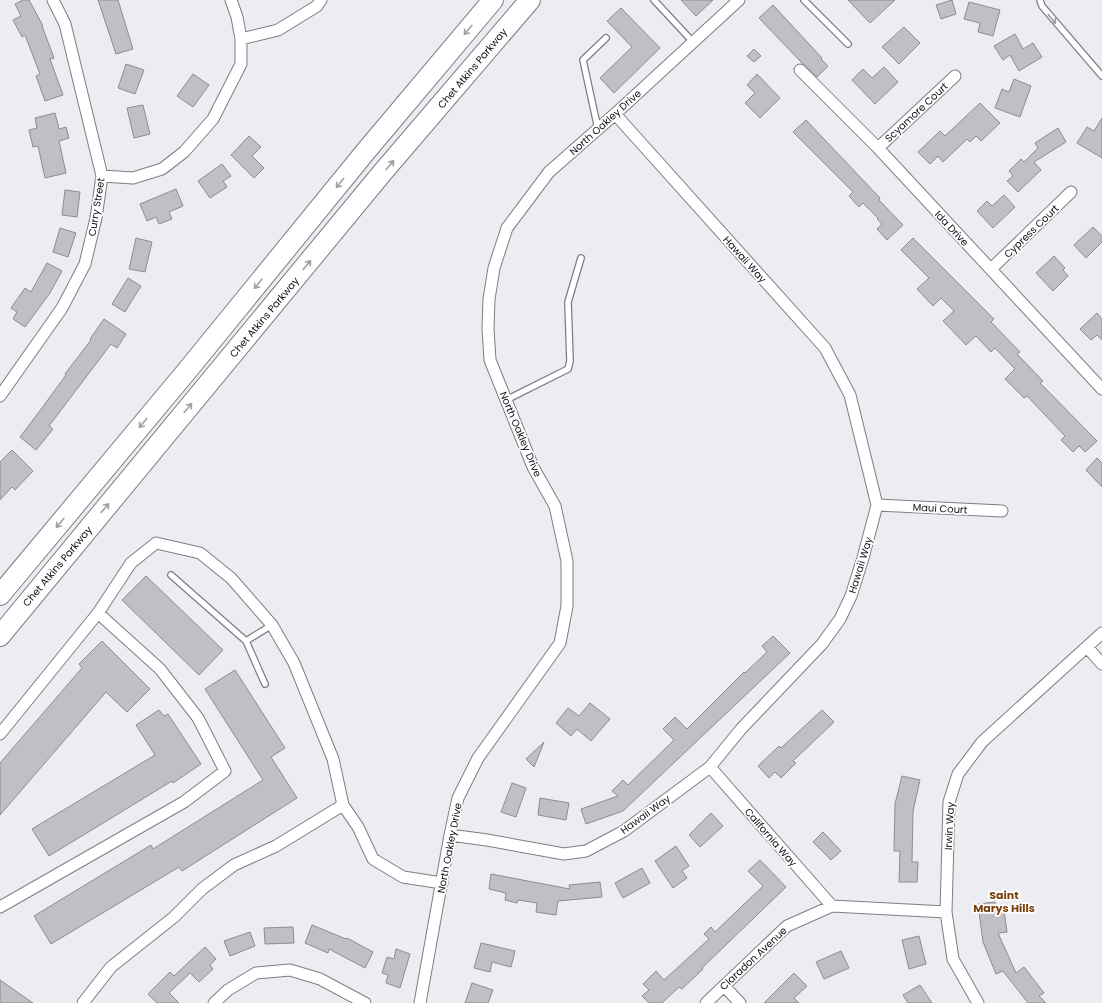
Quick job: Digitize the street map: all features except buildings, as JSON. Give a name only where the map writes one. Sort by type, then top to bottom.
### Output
[{"type":"highway","points":[[0,594],[186,372],[366,151],[493,0]]},
{"type":"highway","name":"Chet Atkins Parkway","points":[[0,636],[372,185],[530,1]]},
{"type":"street","name":"Curry Street","points":[[0,396],[62,308],[85,264],[96,218],[102,176],[66,24],[53,0]]},
{"type":"street","points":[[102,176],[133,178],[162,169],[184,152],[213,119],[241,64],[241,39],[237,17],[231,0]]},
{"type":"street","points":[[241,39],[278,30],[317,6],[321,0]]},
{"type":"street","name":"North Oakley Drive","points":[[420,1003],[458,798],[478,758],[560,643],[567,606],[567,561],[555,506],[533,467],[490,360],[488,328],[489,299],[494,268],[507,228],[549,172],[615,114],[739,0]]},
{"type":"street","name":"Ida Drive","points":[[800,70],[878,148],[1102,389]]},
{"type":"street","name":"Scyamore Court","points":[[878,148],[955,76]]},
{"type":"street","name":"Hawaii Way","points":[[450,835],[488,840],[564,854],[586,851],[624,831],[710,767],[741,729],[822,644],[840,619],[851,596],[863,558],[877,504],[850,395],[825,348],[615,114]]},
{"type":"street","name":"Cypress Court","points":[[991,269],[1071,192]]},
{"type":"street","name":"Maui Court","points":[[877,504],[1002,511]]},
{"type":"street","points":[[0,734],[98,613],[131,563],[156,543],[200,553],[231,578],[272,624],[294,663],[333,759],[343,805],[358,827],[373,859],[403,877],[442,883]]},
{"type":"street","points":[[0,907],[184,802],[225,770],[198,718],[160,669],[98,613]]},
{"type":"street","name":"Irwin Way","points":[[978,1003],[953,959],[946,912],[949,802],[958,774],[982,742],[1102,632]]},
{"type":"street","points":[[1087,647],[1102,664]]},
{"type":"street","name":"California Way","points":[[710,767],[832,906]]},
{"type":"street","points":[[83,1003],[111,966],[174,917],[202,889],[234,865],[276,846],[343,805]]},
{"type":"street","name":"Claradon Avenue","points":[[706,1003],[787,926],[832,906],[946,912]]},
{"type":"street","points":[[214,1003],[228,990],[256,973],[290,970],[320,979],[365,1003]]},
{"type":"street","points":[[724,986],[740,1003]]},
{"type":"lane","points":[[654,0],[693,42]]},
{"type":"lane","points":[[804,0],[848,44]]},
{"type":"lane","points":[[1040,0],[1042,6],[1102,76]]},
{"type":"lane","points":[[598,129],[584,60],[606,38]]},
{"type":"lane","points":[[1097,70],[1102,65]]},
{"type":"lane","points":[[506,400],[568,369],[570,361],[568,302],[581,258]]},
{"type":"lane","points":[[171,575],[246,641],[265,684]]},
{"type":"lane","points":[[246,641],[272,624]]},
{"type":"district","name":"Saint Marys Hills","points":[[1004,901]]}]
